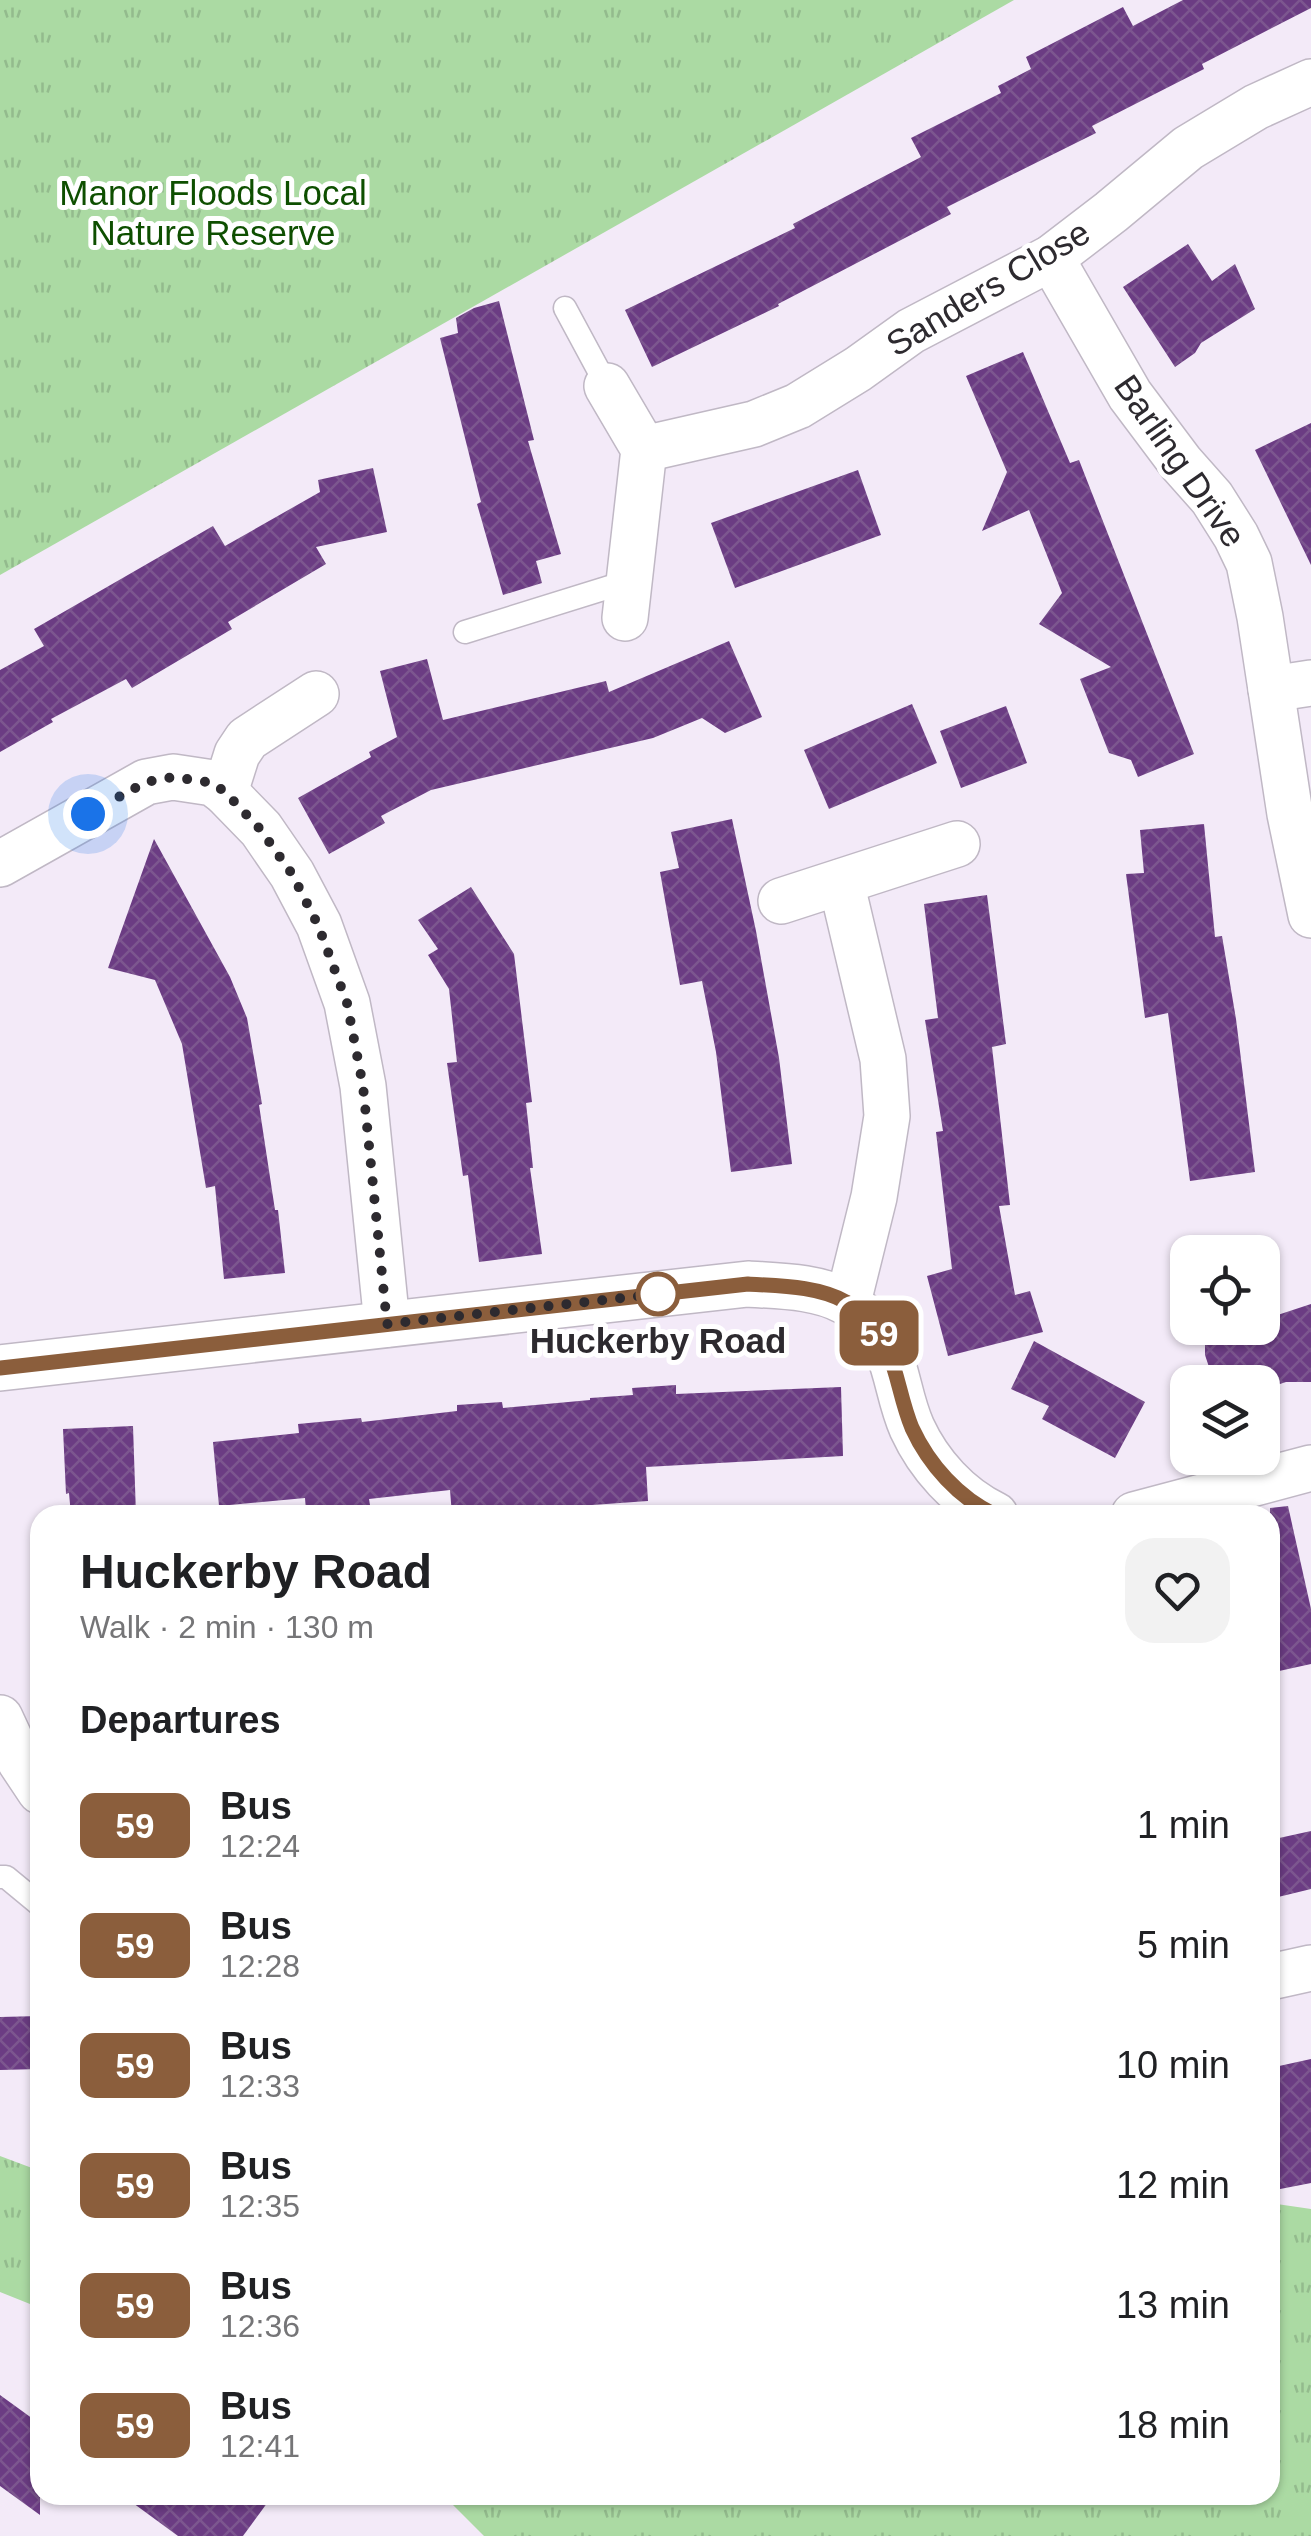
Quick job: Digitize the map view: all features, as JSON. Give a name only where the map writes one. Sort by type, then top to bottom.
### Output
[{"type":"street","name":"Sanders Close","points":[[644,449],[754,424],[798,406],[910,331],[1051,258],[1188,148],[1256,107],[1311,82]]},
{"type":"street","name":"Barling Drive","points":[[1051,258],[1130,394],[1212,498],[1250,563],[1291,686],[1290,814],[1311,915]]},
{"type":"street","points":[[607,386],[644,449],[627,600]]},
{"type":"street","points":[[225,792],[237,754],[247,738],[316,694]]},
{"type":"street","points":[[0,864],[146,782],[173,777],[213,783],[260,829],[292,874],[318,925],[347,1003],[363,1086],[387,1324]]},
{"type":"street","points":[[781,901],[957,844]]},
{"type":"street","points":[[841,882],[884,1059],[888,1116],[874,1197],[848,1302]]},
{"type":"street","points":[[0,1368],[748,1284],[800,1288],[848,1302],[877,1329],[890,1352],[912,1427],[936,1468],[974,1505]]},
{"type":"street","points":[[1172,1505],[1311,1468]]},
{"type":"street","points":[[0,1718],[30,1776]]},
{"type":"street","points":[[1280,1975],[1311,1968]]},
{"type":"lane","points":[[565,308],[607,386]]},
{"type":"lane","points":[[465,632],[627,600]]},
{"type":"lane","points":[[0,1877],[6,1877],[30,1897]]},
{"type":"green space","name":"Manor Floods Local Nature Reserve","points":[[0,0],[1014,0],[0,575]]},
{"type":"green space","points":[[0,2156],[30,2167],[30,2304],[0,2292]]},
{"type":"green space","points":[[1280,2204],[1311,2209],[1311,2536],[484,2536],[453,2505],[1280,2505]]},
{"type":"building","points":[[1183,0],[1311,0],[1311,8],[1092,126],[1096,133],[947,207],[951,214],[779,306],[652,367],[625,310],[795,228],[793,224],[921,157],[911,138],[1001,93],[998,86],[1031,69],[1026,57],[1123,7],[1133,26]]},
{"type":"building","points":[[1188,244],[1212,281],[1235,264],[1255,309],[1201,343],[1195,353],[1175,367],[1123,287]]},
{"type":"building","points":[[499,301],[534,440],[528,441],[561,554],[536,561],[542,583],[503,595],[477,504],[481,502],[440,338],[458,333],[456,318]]},
{"type":"building","points":[[1023,352],[1070,463],[1079,460],[1194,754],[1138,777],[1131,760],[1109,753],[1080,679],[1111,667],[1039,624],[1062,593],[1029,510],[982,531],[1007,472],[966,376]]},
{"type":"building","points":[[1311,423],[1311,565],[1255,450]]},
{"type":"building","points":[[373,468],[387,532],[316,547],[326,564],[228,622],[232,629],[132,688],[126,679],[0,752],[0,670],[44,646],[34,629],[213,526],[225,546],[320,492],[318,480]]},
{"type":"building","points":[[858,470],[881,535],[735,588],[711,523]]},
{"type":"building","points":[[729,641],[762,717],[725,733],[702,718],[653,738],[431,790],[381,816],[385,823],[329,854],[298,798],[371,757],[369,752],[397,737],[380,671],[427,659],[443,720],[606,681],[609,692]]},
{"type":"building","points":[[912,704],[937,763],[829,809],[804,750]]},
{"type":"building","points":[[1006,706],[1027,763],[961,788],[940,731]]},
{"type":"building","points":[[732,819],[779,1058],[792,1164],[731,1172],[716,1052],[702,981],[680,985],[660,872],[679,868],[671,832]]},
{"type":"building","points":[[1204,824],[1215,937],[1222,936],[1255,1172],[1190,1181],[1168,1013],[1145,1018],[1126,874],[1144,873],[1140,830]]},
{"type":"building","points":[[154,839],[230,977],[247,1018],[285,1273],[224,1279],[215,1186],[206,1188],[182,1044],[155,980],[108,968]]},
{"type":"building","points":[[471,887],[514,954],[532,1102],[526,1103],[530,1168],[542,1254],[479,1262],[447,1063],[457,1062],[449,989],[428,955],[438,949],[418,920]]},
{"type":"building","points":[[987,895],[1006,1044],[992,1047],[1010,1205],[999,1206],[1015,1295],[1030,1291],[1043,1332],[948,1356],[927,1276],[952,1269],[936,1132],[943,1131],[925,1020],[938,1018],[924,904]]},
{"type":"building","points":[[1311,1304],[1311,1382],[1280,1384],[1280,1365],[1208,1365],[1205,1345],[1280,1345],[1280,1314]]},
{"type":"building","points":[[1034,1341],[1145,1402],[1115,1458],[1042,1419],[1049,1406],[1011,1389]]},
{"type":"building","points":[[676,1385],[676,1394],[841,1387],[843,1456],[646,1467],[648,1501],[451,1505],[450,1490],[369,1499],[370,1505],[306,1505],[305,1498],[219,1505],[213,1442],[299,1433],[298,1424],[361,1418],[362,1422],[457,1411],[457,1405],[502,1402],[503,1408],[633,1395],[632,1388]]},
{"type":"building","points":[[133,1426],[136,1505],[70,1505],[69,1493],[66,1494],[63,1429]]},
{"type":"building","points":[[1288,1506],[1311,1609],[1311,1664],[1280,1671],[1280,1507]]},
{"type":"building","points":[[1311,1831],[1311,1889],[1280,1897],[1280,1838]]},
{"type":"building","points":[[30,2016],[30,2069],[0,2070],[0,2017]]},
{"type":"building","points":[[1311,2059],[1311,2183],[1280,2189],[1280,2066]]},
{"type":"building","points":[[0,2395],[30,2417],[30,2505],[40,2505],[40,2515],[0,2486]]},
{"type":"building","points":[[136,2505],[266,2505],[243,2536],[178,2536]]},
{"type":"bus line","name":"59","points":[[0,1368],[748,1284],[800,1288],[848,1302],[877,1329],[890,1352],[912,1427],[936,1468],[974,1505]]},
{"type":"place","name":"Huckerby Road","points":[[658,1294]]},
{"type":"route","points":[[88,814],[146,782],[173,777],[213,783],[260,829],[292,874],[334,962],[347,1003],[363,1086],[387,1324],[676,1292],[658,1294]]}]
